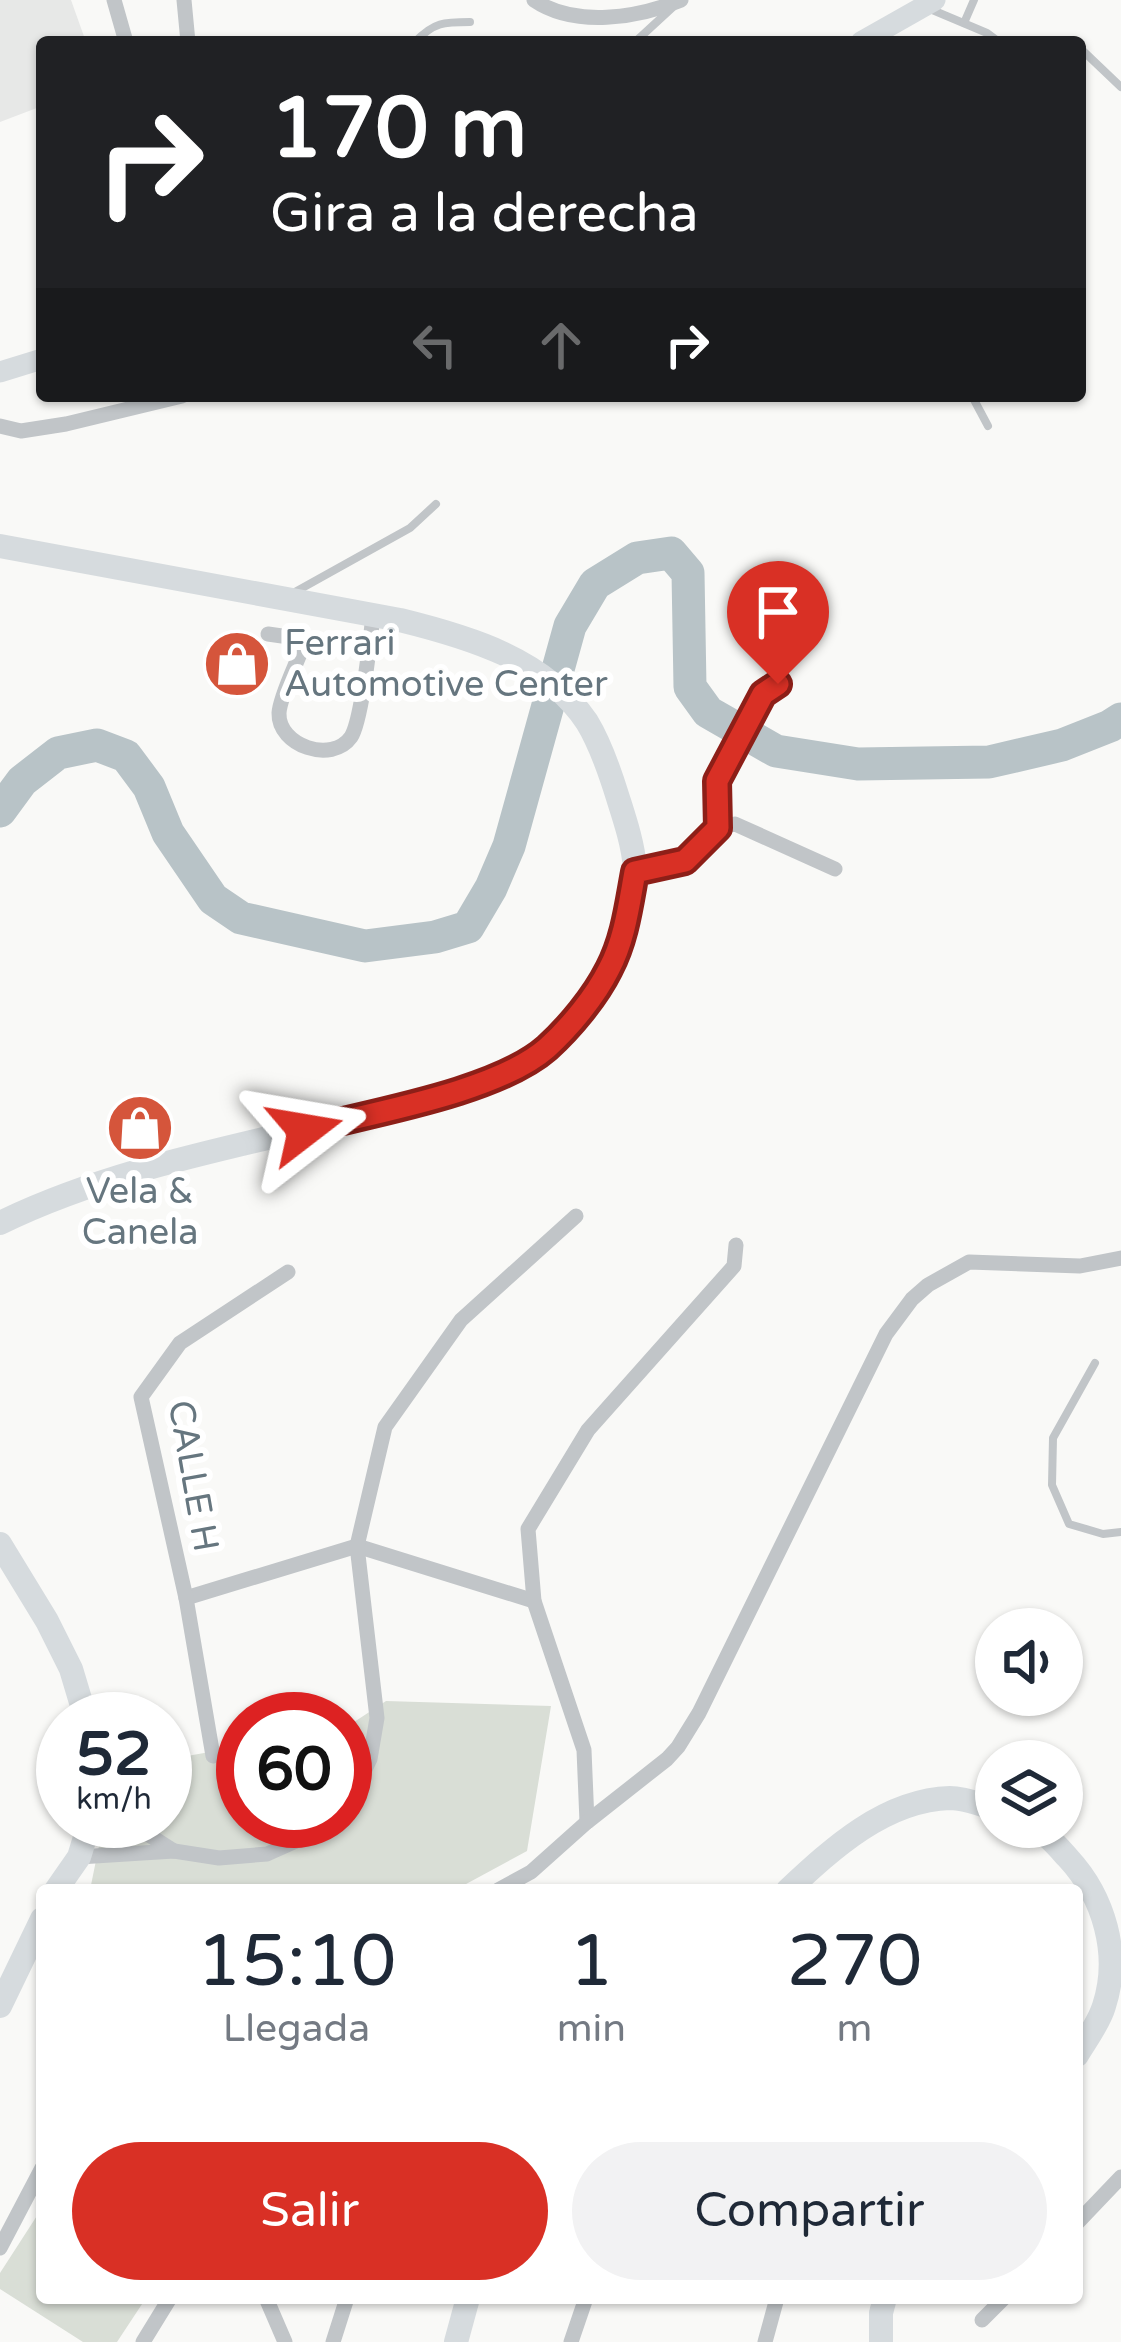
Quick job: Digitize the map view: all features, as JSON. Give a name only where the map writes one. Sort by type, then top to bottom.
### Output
[{"type":"main road","points":[[0,546],[400,620],[498,650],[537,673],[586,722],[612,780],[635,872],[624,928],[609,969],[577,1016],[545,1050],[498,1077],[123,1176],[43,1202],[0,1223]]},
{"type":"main road","points":[[0,1544],[46,1621],[77,1692]]},
{"type":"main road","points":[[794,1884],[835,1846],[907,1805],[954,1798],[975,1804]]},
{"type":"main road","points":[[57,1884],[65,1848]]},
{"type":"main road","points":[[60,1884],[82,1848]]},
{"type":"main road","points":[[1059,1848],[1085,1877],[1104,1915],[1112,1964],[1104,2008],[1083,2045]]},
{"type":"main road","points":[[0,2006],[36,1931]]},
{"type":"main road","points":[[456,2342],[466,2304]]},
{"type":"main road","points":[[881,2342],[883,2304]]},
{"type":"street","points":[[114,0],[124,36]]},
{"type":"street","points":[[184,0],[187,36]]},
{"type":"street","points":[[534,0],[550,11],[617,17],[680,1]]},
{"type":"street","points":[[871,36],[930,3]]},
{"type":"street","points":[[0,372],[36,361]]},
{"type":"street","points":[[0,426],[21,431],[157,402]]},
{"type":"street","points":[[268,634],[296,638],[301,651],[279,712],[282,728],[294,742],[309,749],[326,748],[350,737],[359,709],[373,616]]},
{"type":"street","points":[[635,872],[685,861],[718,828],[735,824],[835,869]]},
{"type":"street","points":[[372,1745],[376,1718],[357,1546],[386,1427],[461,1320],[576,1216]]},
{"type":"street","points":[[587,1822],[584,1750],[534,1601],[528,1529],[588,1430],[734,1266],[736,1245]]},
{"type":"street","points":[[509,1884],[531,1872],[678,1747],[886,1334],[912,1299],[969,1262],[1080,1266],[1121,1258]]},
{"type":"street","name":"CALLE H","points":[[214,1756],[141,1397],[180,1343],[288,1272]]},
{"type":"street","points":[[185,1598],[357,1546],[534,1601]]},
{"type":"street","points":[[169,1848],[174,1851]]},
{"type":"street","points":[[79,1857],[174,1851],[219,1858],[268,1854],[281,1848]]},
{"type":"street","points":[[1083,2217],[1121,2177]]},
{"type":"street","points":[[0,2248],[36,2179]]},
{"type":"street","points":[[143,2342],[166,2304]]},
{"type":"street","points":[[269,2304],[285,2342]]},
{"type":"street","points":[[333,2342],[345,2304]]},
{"type":"street","points":[[571,2342],[584,2304]]},
{"type":"street","points":[[765,2342],[775,2304]]},
{"type":"street","points":[[982,2320],[998,2304]]},
{"type":"lane","points":[[964,23],[974,0]]},
{"type":"lane","points":[[642,36],[680,1]]},
{"type":"lane","points":[[930,3],[991,36]]},
{"type":"lane","points":[[420,36],[442,22],[470,22]]},
{"type":"lane","points":[[1086,54],[1121,87]]},
{"type":"lane","points":[[975,402],[988,426]]},
{"type":"lane","points":[[284,599],[410,528],[436,503]]},
{"type":"lane","points":[[718,828],[717,781],[763,694],[778,684]]},
{"type":"lane","points":[[1095,1363],[1053,1438],[1052,1485],[1069,1524],[1103,1534],[1121,1532]]},
{"type":"shaded area","points":[[0,0],[71,0],[84,36],[36,36],[36,108],[0,122]]},
{"type":"shaded area","points":[[386,1701],[551,1706],[527,1851],[466,1884],[91,1884],[99,1848],[192,1848],[192,1755],[216,1751],[216,1848],[372,1848],[372,1710]]},
{"type":"shaded area","points":[[36,2217],[36,2304],[142,2304],[117,2342],[83,2342],[0,2289],[0,2273]]},
{"type":"waterway","points":[[0,811],[22,781],[58,753],[97,745],[126,756],[149,787],[168,833],[213,899],[241,918],[365,946],[435,937],[468,927],[509,846],[570,626],[595,584],[637,558],[671,553],[688,573],[690,687],[708,712],[776,751],[858,764],[989,762],[1062,745],[1121,719]]},
{"type":"place","name":"Ferrari Automotive Center","points":[[237,664]]},
{"type":"place","name":"Vela & Canela","points":[[140,1128]]},
{"type":"route","points":[[305,1130],[498,1077],[545,1050],[577,1016],[609,969],[624,928],[635,872],[685,861],[718,828],[717,781],[763,694],[778,684]]}]
